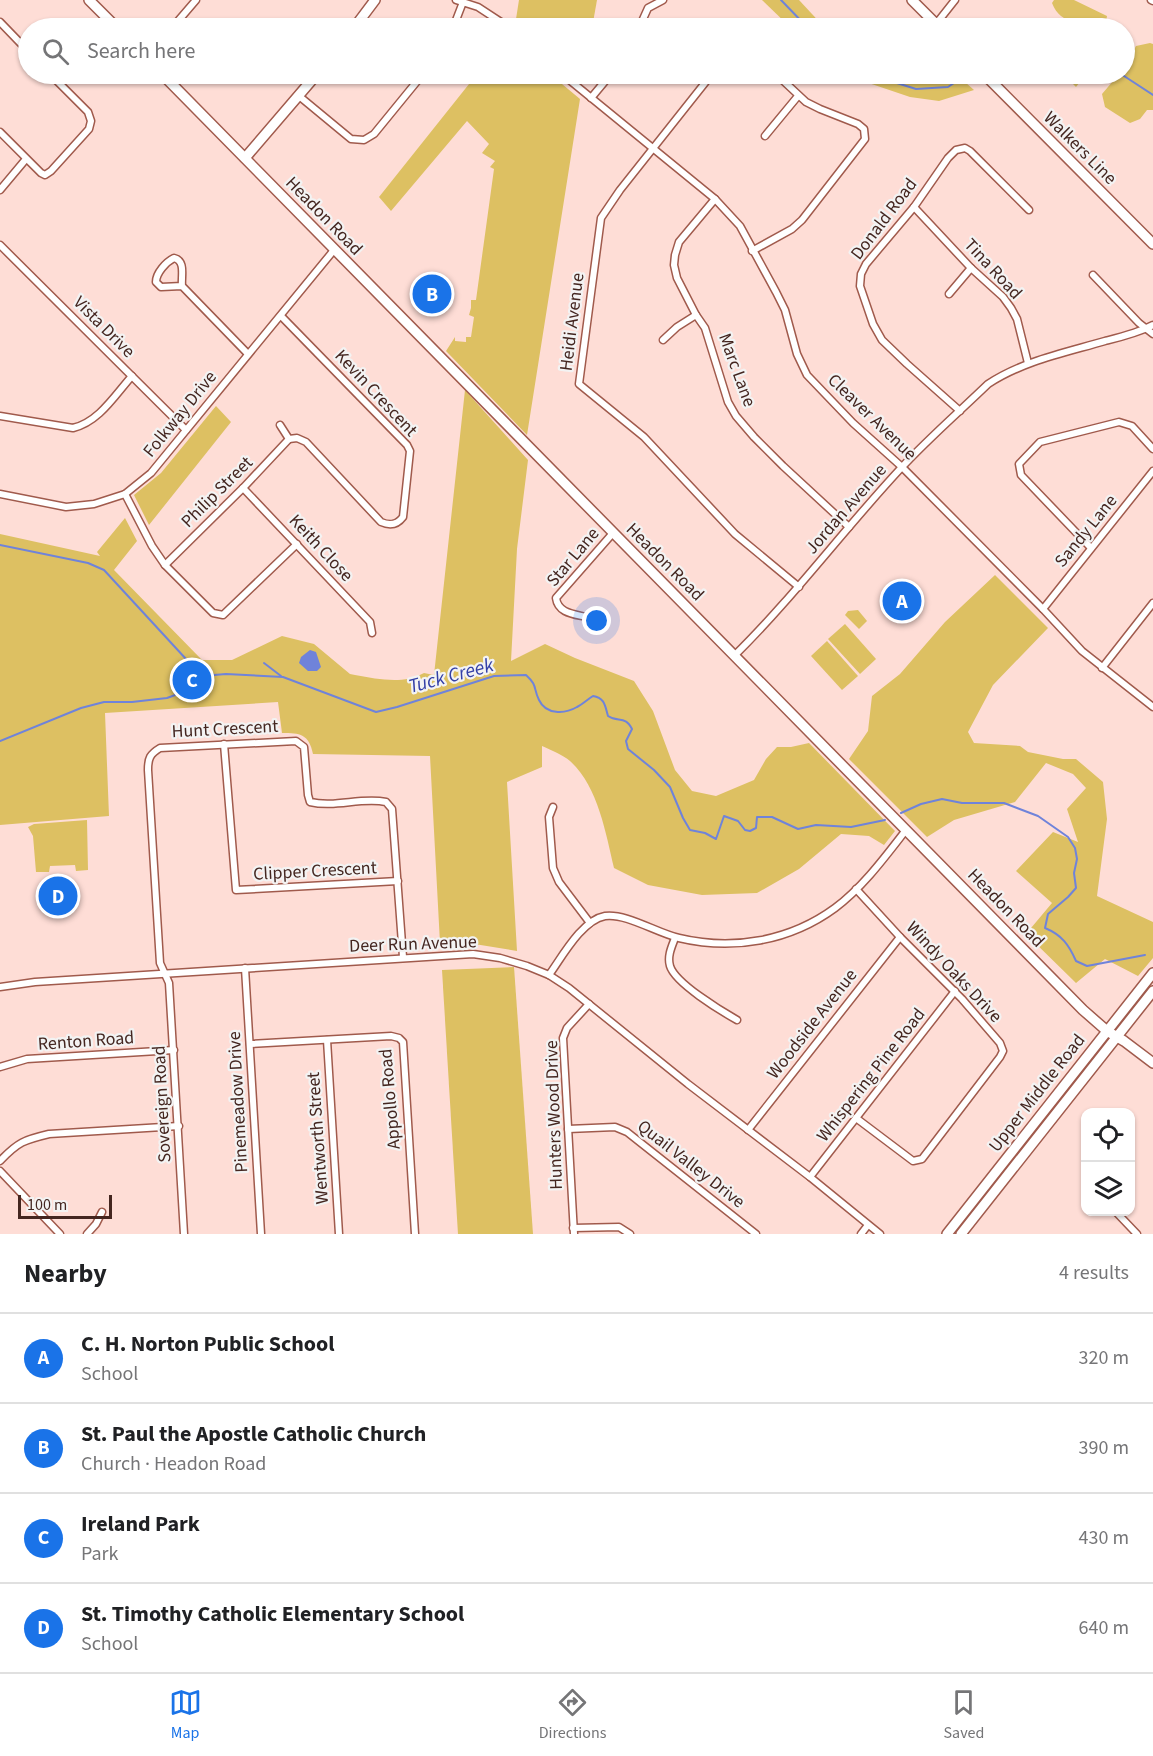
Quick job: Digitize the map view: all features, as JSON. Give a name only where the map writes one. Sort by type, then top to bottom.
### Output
[{"type":"street","points":[[89,0],[107,18]]},
{"type":"street","points":[[181,18],[196,0]]},
{"type":"street","points":[[362,18],[375,0]]},
{"type":"street","points":[[644,0],[648,8]]},
{"type":"street","points":[[644,18],[648,8],[663,0]]},
{"type":"street","points":[[912,0],[930,18]]},
{"type":"street","points":[[943,18],[954,0]]},
{"type":"street","points":[[456,18],[460,1],[484,10],[496,18]]},
{"type":"street","points":[[0,22],[18,41]]},
{"type":"street","points":[[0,132],[40,173],[45,175],[51,171],[89,129],[91,121],[88,112],[60,84]]},
{"type":"street","name":"Headon Road","points":[[172,84],[1083,1011],[1153,1063]]},
{"type":"street","points":[[245,158],[308,84]]},
{"type":"street","points":[[298,96],[351,139],[364,140],[374,134],[415,84]]},
{"type":"street","name":"Cleaver Avenue","points":[[574,84],[715,199],[740,226],[785,310],[797,354],[807,375],[853,423],[902,466],[1082,651],[1153,706]]},
{"type":"street","points":[[591,98],[603,84]]},
{"type":"street","name":"Heidi Avenue","points":[[704,84],[600,218],[579,384],[644,436],[735,534],[799,587]]},
{"type":"street","points":[[752,250],[792,229],[802,220],[865,139],[864,129],[858,124],[820,109],[798,96],[786,84]]},
{"type":"street","name":"Walkers Line","points":[[994,84],[1153,244]]},
{"type":"street","points":[[765,136],[798,96]]},
{"type":"street","name":"Donald Road","points":[[960,411],[882,340],[873,324],[860,286],[861,274],[866,264],[914,207],[956,150],[964,148],[970,151],[1029,210]]},
{"type":"street","points":[[0,190],[26,159]]},
{"type":"street","name":"Marc Lane","points":[[715,199],[679,242],[674,265],[676,278],[705,328],[728,402],[736,416],[783,466],[849,527]]},
{"type":"street","name":"Tina Road","points":[[914,207],[1003,297],[1017,319],[1028,363]]},
{"type":"street","name":"Vista Drive","points":[[0,245],[186,430]]},
{"type":"street","name":"Folkway Drive","points":[[0,494],[66,507],[94,504],[125,494],[151,473],[334,250]]},
{"type":"street","points":[[182,286],[161,287],[156,282],[158,274],[174,258],[182,262],[182,286],[248,354]]},
{"type":"street","points":[[949,294],[971,267]]},
{"type":"street","points":[[1093,275],[1153,333]]},
{"type":"street","points":[[663,340],[677,327],[696,315]]},
{"type":"street","name":"Kevin Crescent","points":[[281,316],[407,445],[410,451],[404,517],[399,522],[388,525],[381,522],[306,442],[297,438],[289,439]]},
{"type":"street","name":"Jordan Avenue","points":[[734,656],[799,587],[902,466],[987,384],[1028,363],[1134,333],[1153,325]]},
{"type":"street","points":[[0,416],[73,428],[84,425],[96,417],[132,376]]},
{"type":"street","points":[[1091,548],[1021,475],[1019,464],[1040,442],[1119,422],[1132,426],[1153,449]]},
{"type":"street","points":[[280,425],[289,439]]},
{"type":"street","name":"Philip Street","points":[[165,565],[289,439]]},
{"type":"street","name":"Sandy Lane","points":[[1043,609],[1153,471]]},
{"type":"street","name":"Keith Close","points":[[243,488],[370,622],[372,633]]},
{"type":"street","points":[[125,494],[152,546],[165,565],[213,613],[223,615],[297,544]]},
{"type":"street","name":"Star Lane","points":[[586,617],[563,610],[557,604],[556,598],[613,533]]},
{"type":"street","points":[[1102,668],[1153,603]]},
{"type":"street","name":"Hunt Crescent","points":[[165,973],[160,963],[148,759],[160,748],[296,741],[304,747],[310,802],[321,805],[376,800],[386,802],[392,809],[402,957]]},
{"type":"street","name":"Clipper Crescent","points":[[224,744],[236,890],[398,881]]},
{"type":"street","points":[[553,807],[549,818],[553,868],[559,882],[590,923]]},
{"type":"street","points":[[549,975],[582,930],[604,916],[624,918],[675,938],[718,944],[770,939],[795,931],[835,908],[856,889],[906,830]]},
{"type":"street","name":"Windy Oaks Drive","points":[[856,889],[900,937],[955,991],[1000,1043],[1003,1051],[922,1159],[913,1161],[856,1118]]},
{"type":"street","name":"Woodside Avenue","points":[[748,1130],[900,937]]},
{"type":"street","points":[[675,938],[669,955],[673,972],[698,994],[737,1020]]},
{"type":"street","name":"Deer Run Avenue","points":[[0,987],[29,982],[402,957],[473,954],[501,958],[549,975],[810,1176],[880,1234]]},
{"type":"street","name":"Pinemeadow Drive","points":[[245,968],[261,1234]]},
{"type":"street","name":"Sovereign Road","points":[[165,973],[169,983],[174,1050],[184,1234]]},
{"type":"street","name":"Upper Middle Road","points":[[947,1234],[1153,973]]},
{"type":"street","name":"Whispering Pine Road","points":[[810,1176],[955,991]]},
{"type":"street","name":"Upper Middle Road","points":[[961,1234],[1153,991]]},
{"type":"street","name":"Hunters Wood Drive","points":[[574,1231],[563,1038],[567,1028],[588,1004]]},
{"type":"street","name":"Appollo Road","points":[[250,1044],[391,1036],[403,1042],[415,1234]]},
{"type":"street","name":"Wentworth Street","points":[[327,1040],[339,1234]]},
{"type":"street","name":"Renton Road","points":[[0,1067],[27,1059],[174,1050]]},
{"type":"street","points":[[0,1161],[15,1146],[31,1138],[49,1134],[179,1126]]},
{"type":"street","name":"Quail Valley Drive","points":[[568,1130],[615,1127],[627,1132],[756,1234]]},
{"type":"street","points":[[0,1171],[60,1234]]},
{"type":"street","points":[[87,1234],[96,1224],[102,1212]]},
{"type":"street","points":[[1120,1216],[1137,1234]]},
{"type":"street","points":[[861,1234],[868,1225]]},
{"type":"street","points":[[574,1231],[619,1227],[630,1234]]},
{"type":"shaded area","points":[[519,0],[597,0],[594,18],[516,18]]},
{"type":"shaded area","points":[[762,0],[799,0],[816,18],[781,18]]},
{"type":"shaded area","points":[[1054,0],[1074,0],[1107,16],[1107,18],[1064,18],[1058,14],[1052,3]]},
{"type":"shaded area","points":[[1153,44],[1153,110],[1147,110],[1140,119],[1130,123],[1105,107],[1102,94],[1110,84],[1135,84],[1136,46]]},
{"type":"shaded area","points":[[469,84],[562,84],[580,99],[527,435],[446,351],[455,337],[455,341],[466,342],[466,337],[471,337],[474,317],[469,315],[471,300],[476,300],[494,169],[490,167],[495,161],[482,153],[489,144],[467,121],[391,211],[379,197]]},
{"type":"shaded area","points":[[872,84],[967,84],[974,90],[939,101],[910,97]]},
{"type":"shaded area","points":[[465,390],[528,460],[517,549],[511,661],[545,644],[634,681],[653,711],[675,770],[692,791],[716,796],[754,780],[766,759],[777,747],[809,743],[895,831],[884,845],[869,836],[841,834],[799,869],[757,893],[702,895],[648,885],[614,868],[600,811],[588,783],[570,761],[542,746],[542,767],[507,782],[517,951],[462,942],[440,943],[430,756],[313,754],[309,742],[303,736],[282,733],[278,702],[105,713],[109,816],[0,825],[0,534],[100,556],[97,552],[125,518],[137,541],[114,570],[202,660],[232,660],[282,636],[314,644],[350,674],[390,680],[407,679],[424,673],[434,675]]},
{"type":"shaded area","points":[[216,406],[231,422],[149,525],[134,495],[161,473]]},
{"type":"shaded area","points":[[995,575],[1048,628],[993,685],[968,732],[974,743],[1020,746],[1028,752],[1063,759],[1076,759],[1103,782],[1107,819],[1097,896],[1153,922],[1153,958],[1138,976],[1105,959],[1076,983],[1026,934],[1052,903],[1016,871],[1053,832],[1078,842],[1067,809],[1086,788],[1073,774],[1046,763],[1015,802],[954,820],[927,837],[849,759],[868,731],[872,696],[900,674],[945,622]]},
{"type":"shaded area","points":[[858,610],[867,621],[859,629],[845,615],[848,611]]},
{"type":"shaded area","points":[[845,624],[876,659],[860,674],[828,639]]},
{"type":"shaded area","points":[[827,641],[858,676],[842,690],[811,656]]},
{"type":"shaded area","points":[[87,820],[88,870],[76,871],[75,865],[50,866],[49,872],[36,872],[33,836],[28,827],[34,824]]},
{"type":"shaded area","points":[[514,967],[533,1234],[458,1234],[442,970]]},
{"type":"water","points":[[310,650],[316,652],[321,667],[317,671],[308,671],[299,663],[301,657]]},
{"type":"waterway","points":[[781,0],[798,18]]},
{"type":"waterway","points":[[1135,83],[1153,95]]},
{"type":"waterway","points":[[900,84],[916,89],[948,87],[952,84]]},
{"type":"waterway","name":"Tuck Creek","points":[[0,545],[88,563],[104,570],[186,659],[214,675]]},
{"type":"waterway","name":"Tuck Creek","points":[[264,663],[281,676]]},
{"type":"waterway","name":"Tuck Creek","points":[[0,741],[81,708],[104,702],[167,698],[186,691],[214,675],[283,677],[376,712],[494,676],[526,675],[534,685],[542,705],[551,711],[562,712],[572,709],[593,696],[602,701],[608,716],[627,722],[632,729],[626,741],[628,749],[654,770],[670,787],[690,830],[705,833],[716,839],[724,816],[738,821],[745,830],[750,831],[756,828],[757,817],[772,817],[798,829],[816,825],[851,827],[885,820]]},
{"type":"waterway","name":"Tuck Creek","points":[[901,813],[921,804],[942,799],[962,803],[1004,803],[1038,816],[1068,837],[1075,848],[1077,859],[1074,873],[1076,888],[1048,914],[1045,928],[1064,941],[1076,961],[1087,966],[1145,955]]},
{"type":"place","name":"St. Paul the Apostle Catholic Church","points":[[432,294]]},
{"type":"place","name":"C. H. Norton Public School","points":[[902,601]]},
{"type":"place","name":"Ireland Park","points":[[192,680]]},
{"type":"place","name":"St. Timothy Catholic Elementary School","points":[[58,896]]}]
